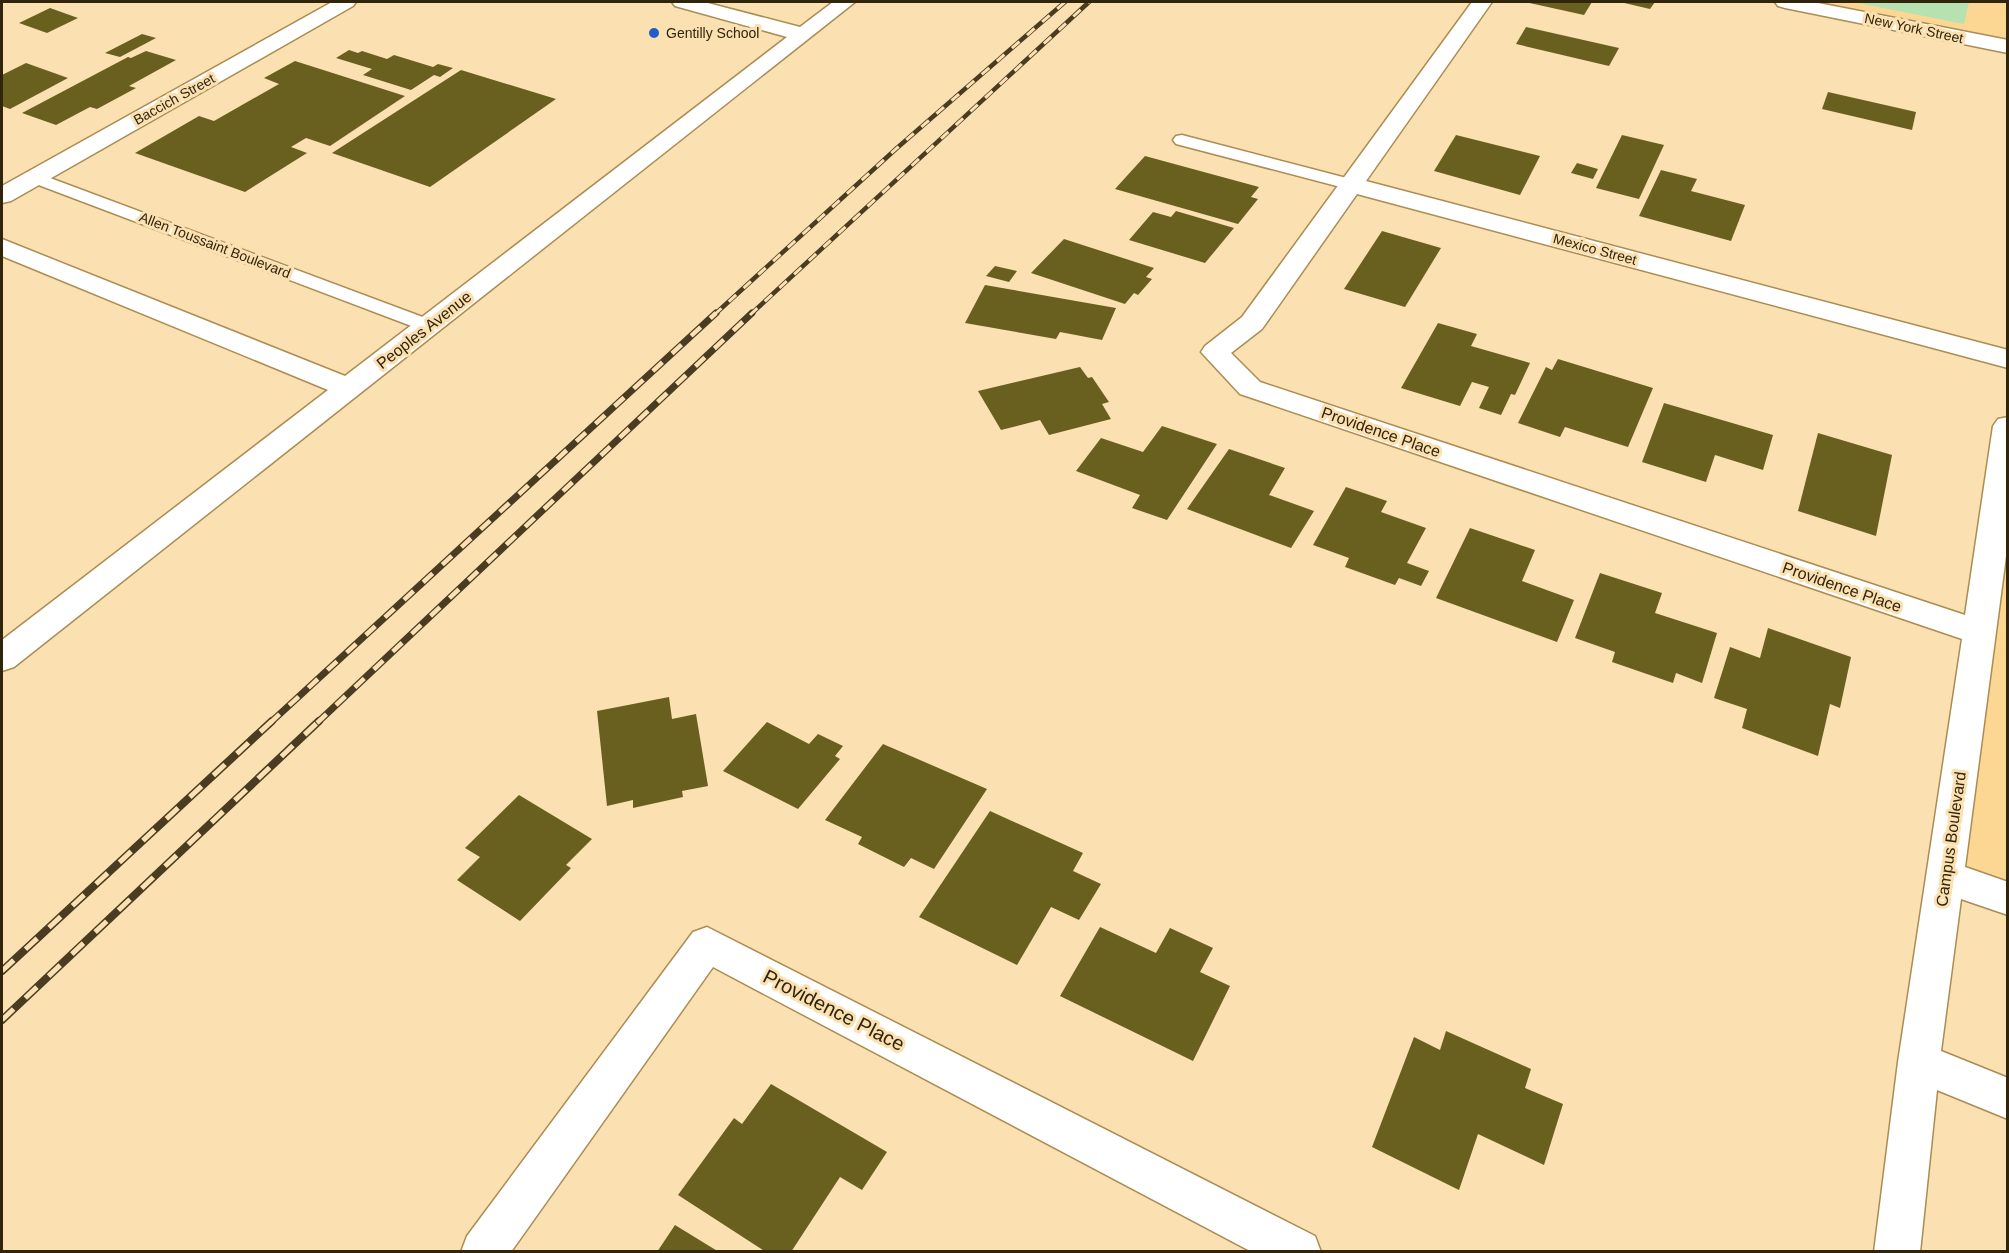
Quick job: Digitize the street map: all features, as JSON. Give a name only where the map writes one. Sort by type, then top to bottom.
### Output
[{"type":"street","name":"Baccich Street","points":[[2,196],[23,173],[346,2]]},
{"type":"street","points":[[682,2],[802,34]]},
{"type":"street","name":"Peoples Avenue","points":[[2,658],[845,2]]},
{"type":"street","name":"Providence Place","points":[[1482,2],[1252,323],[1215,352],[1250,388],[1980,633]]},
{"type":"street","name":"New York Street","points":[[1785,2],[2007,47]]},
{"type":"street","name":"Mexico Street","points":[[1352,185],[2007,359]]},
{"type":"street","points":[[2,247],[349,388]]},
{"type":"street","name":"Campus Boulevard","points":[[1897,1251],[1919,1062],[2007,426]]},
{"type":"street","points":[[1946,876],[2007,899]]},
{"type":"street","name":"Providence Place","points":[[483,1251],[707,944],[1299,1251]]},
{"type":"street","points":[[1919,1062],[2007,1099]]},
{"type":"lane","name":"Mexico Street","points":[[1182,140],[1352,185]]},
{"type":"lane","name":"Allen Toussaint Boulevard","points":[[23,173],[429,326]]},
{"type":"shaded area","points":[[1785,2],[2007,2],[2007,47]]},
{"type":"shaded area","points":[[2007,405],[2007,899],[1946,876]]},
{"type":"green space","points":[[1853,2],[1969,2],[1964,24]]},
{"type":"building","points":[[1525,2],[1592,2],[1584,15]]},
{"type":"building","points":[[1620,2],[1655,2],[1650,9]]},
{"type":"building","points":[[50,8],[78,18],[47,33],[19,23]]},
{"type":"building","points":[[1526,27],[1619,48],[1609,66],[1516,44]]},
{"type":"building","points":[[142,34],[156,38],[120,57],[105,53]]},
{"type":"building","points":[[349,50],[358,53],[362,51],[387,59],[394,55],[433,67],[438,64],[453,68],[440,77],[434,75],[411,90],[363,75],[372,69],[336,58]]},
{"type":"building","points":[[146,51],[176,60],[129,86],[136,88],[97,109],[90,107],[56,125],[22,113],[128,57],[131,58]]},
{"type":"building","points":[[295,61],[405,96],[330,146],[306,138],[291,147],[307,153],[245,192],[135,153],[199,116],[214,121],[279,84],[264,78]]},
{"type":"building","points":[[26,63],[68,78],[10,109],[2,106],[2,75]]},
{"type":"building","points":[[461,70],[556,99],[430,187],[332,153]]},
{"type":"building","points":[[1828,92],[1916,112],[1912,130],[1822,109]]},
{"type":"building","points":[[1456,135],[1540,156],[1520,195],[1434,171]]},
{"type":"building","points":[[1622,135],[1664,145],[1639,199],[1596,188]]},
{"type":"building","points":[[1145,156],[1259,187],[1251,197],[1258,199],[1238,224],[1115,189]]},
{"type":"building","points":[[1577,163],[1598,169],[1593,179],[1571,173]]},
{"type":"building","points":[[1661,170],[1697,179],[1691,191],[1745,205],[1731,241],[1639,216]]},
{"type":"building","points":[[1176,211],[1234,228],[1205,263],[1129,240],[1153,212],[1171,217]]},
{"type":"building","points":[[1382,231],[1441,248],[1405,307],[1344,289]]},
{"type":"building","points":[[1064,239],[1154,268],[1146,277],[1152,279],[1138,295],[1134,293],[1125,304],[1031,273]]},
{"type":"building","points":[[995,266],[1017,271],[1009,282],[986,276]]},
{"type":"building","points":[[985,285],[1116,308],[1102,340],[1060,332],[1056,339],[965,323]]},
{"type":"building","points":[[1438,323],[1477,334],[1471,346],[1530,363],[1515,395],[1511,394],[1501,415],[1479,408],[1489,387],[1472,382],[1460,406],[1401,388]]},
{"type":"building","points":[[1558,359],[1653,388],[1628,447],[1565,427],[1560,437],[1518,423],[1546,367],[1552,370]]},
{"type":"building","points":[[1080,367],[1088,378],[1092,377],[1109,402],[1102,404],[1111,419],[1049,435],[1040,420],[1001,430],[978,391]]},
{"type":"building","points":[[1664,403],[1773,435],[1763,470],[1715,455],[1706,482],[1642,462]]},
{"type":"building","points":[[1162,426],[1217,444],[1167,520],[1132,508],[1140,495],[1076,471],[1101,438],[1143,452]]},
{"type":"building","points":[[1818,433],[1892,455],[1876,536],[1798,511]]},
{"type":"building","points":[[1229,449],[1285,468],[1269,495],[1314,511],[1291,548],[1187,509]]},
{"type":"building","points":[[1346,487],[1387,501],[1381,512],[1426,528],[1407,563],[1429,571],[1421,586],[1399,578],[1395,585],[1345,567],[1349,558],[1313,545]]},
{"type":"building","points":[[1470,528],[1535,550],[1522,581],[1574,600],[1557,642],[1436,598]]},
{"type":"building","points":[[1600,573],[1662,593],[1655,613],[1717,633],[1702,683],[1676,673],[1673,683],[1612,662],[1615,652],[1575,638]]},
{"type":"building","points":[[1768,628],[1851,657],[1840,708],[1830,704],[1818,756],[1742,728],[1747,709],[1714,698],[1730,647],[1760,658]]},
{"type":"building","points":[[669,697],[672,719],[696,714],[708,786],[682,791],[683,797],[633,808],[633,800],[607,806],[597,711]]},
{"type":"building","points":[[767,722],[809,744],[818,734],[843,746],[835,756],[840,759],[798,809],[723,771]]},
{"type":"building","points":[[883,744],[987,789],[934,869],[911,858],[904,867],[858,844],[862,837],[825,820]]},
{"type":"building","points":[[519,795],[592,839],[566,865],[571,868],[520,921],[457,880],[480,857],[465,848]]},
{"type":"building","points":[[990,811],[1083,853],[1073,871],[1101,884],[1079,920],[1051,907],[1017,965],[919,917]]},
{"type":"building","points":[[1100,927],[1156,953],[1170,928],[1213,948],[1200,972],[1230,986],[1193,1061],[1060,996]]},
{"type":"building","points":[[1446,1031],[1531,1069],[1525,1088],[1563,1104],[1544,1165],[1478,1134],[1459,1190],[1372,1147],[1414,1037],[1440,1050]]},
{"type":"building","points":[[771,1084],[887,1152],[862,1190],[840,1177],[791,1252],[766,1252],[678,1195],[734,1118],[742,1124]]},
{"type":"building","points":[[675,1225],[719,1252],[657,1252]]},
{"type":"railway","points":[[714,315],[897,148],[1065,2]]},
{"type":"railway","points":[[750,315],[1089,2]]},
{"type":"railway","points":[[270,723],[716,313]]},
{"type":"railway","points":[[317,723],[752,313]]},
{"type":"railway","points":[[2,971],[272,721]]},
{"type":"railway","points":[[2,1020],[319,721]]},
{"type":"place","name":"Gentilly School","points":[[654,33]]}]
